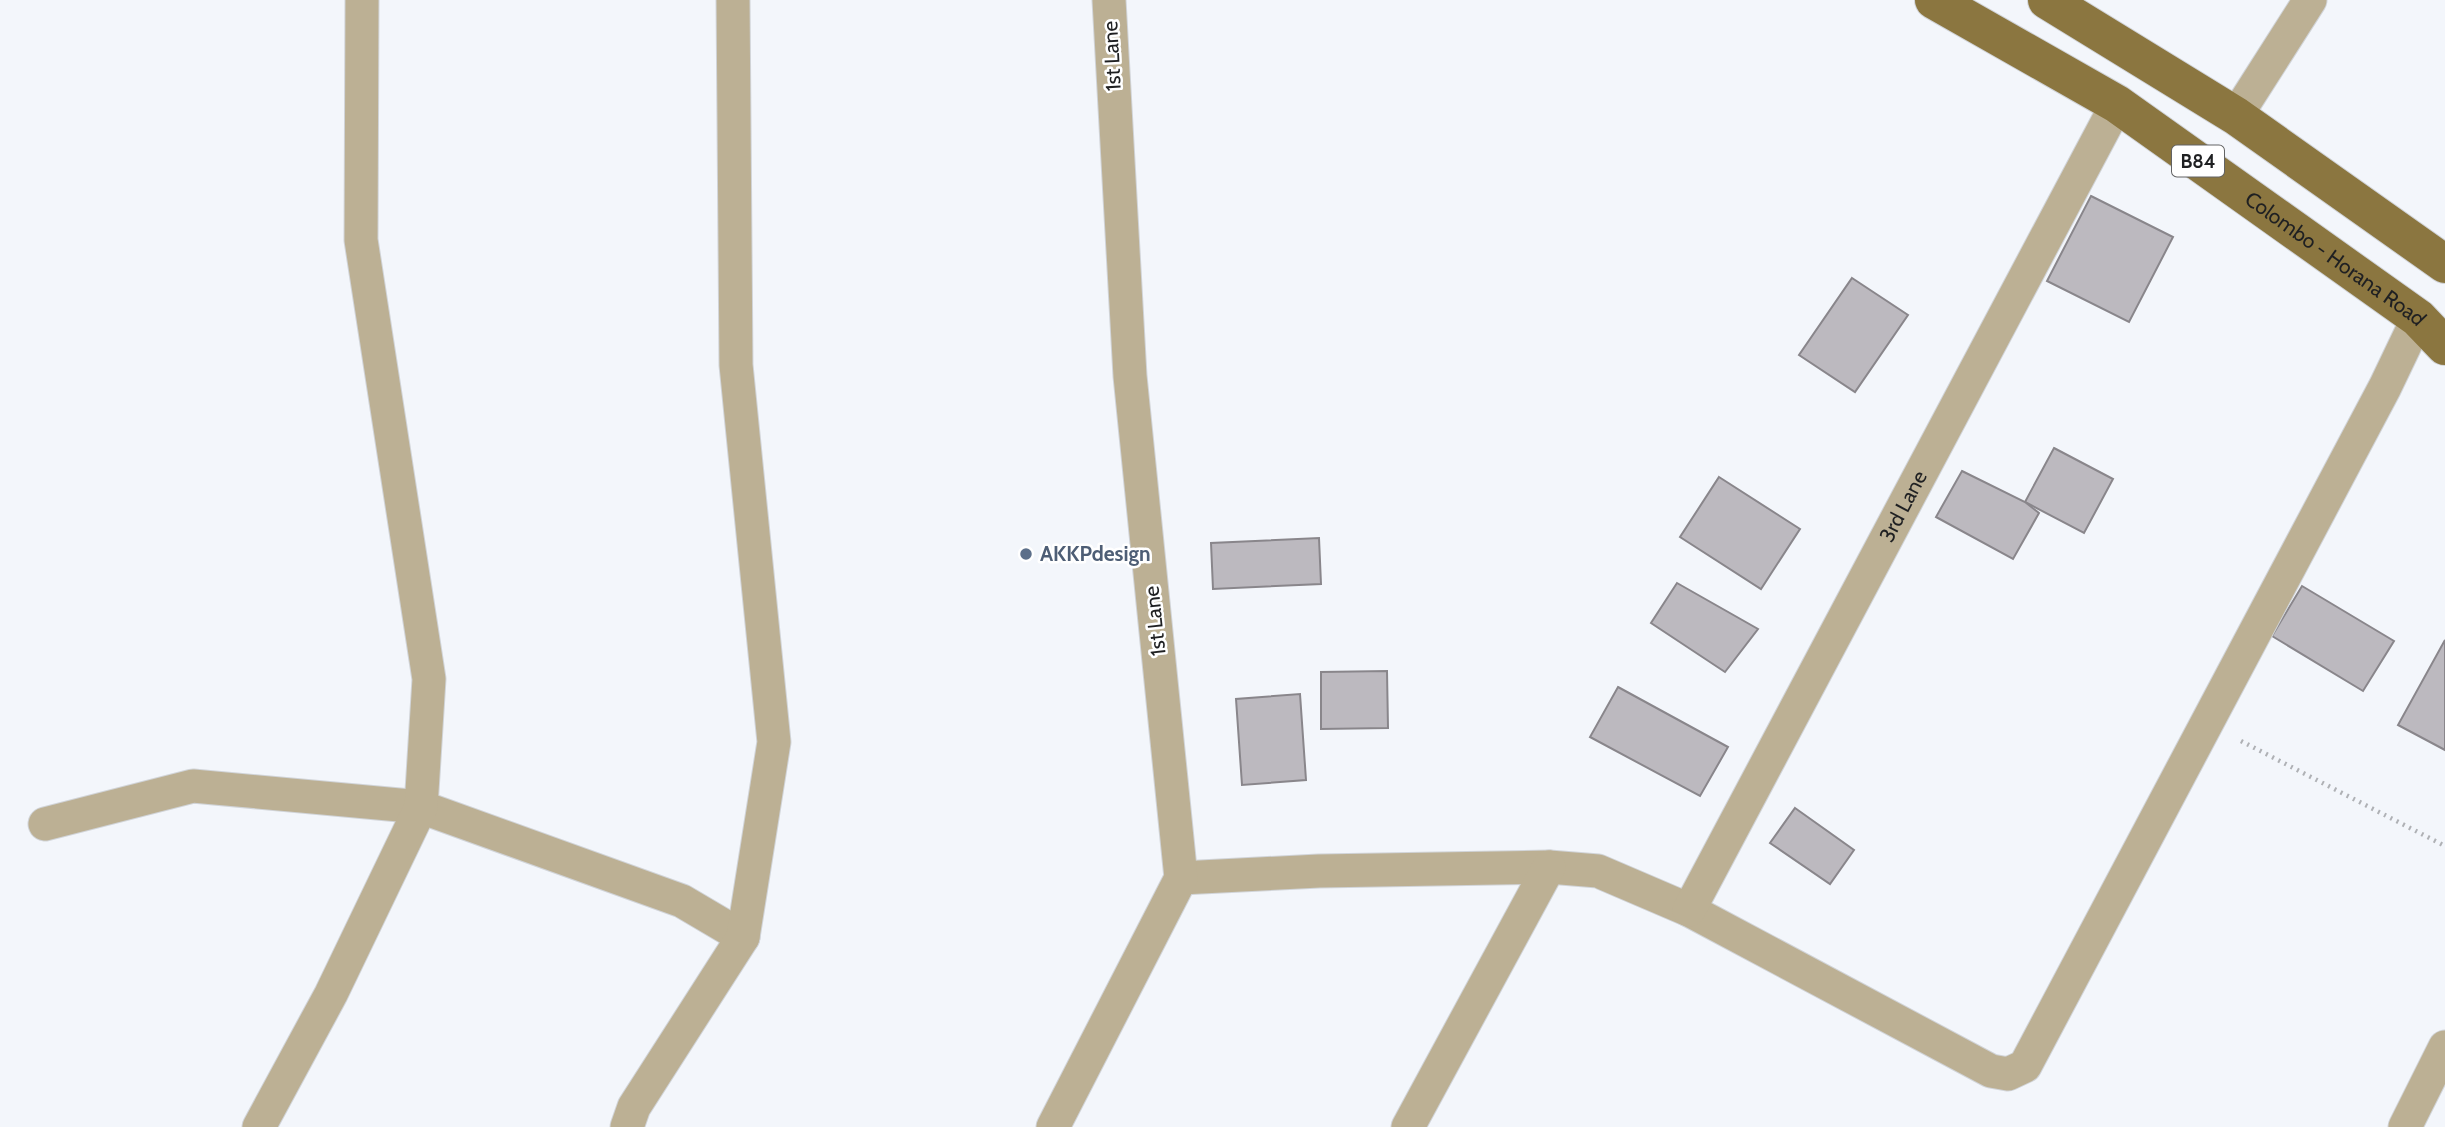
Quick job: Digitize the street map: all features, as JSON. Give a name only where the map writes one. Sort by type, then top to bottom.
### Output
[{"type":"main road","name":"Colombo - Horana Road","points":[[1934,0],[2117,104],[2418,317],[2445,346]]},
{"type":"main road","name":"B84","points":[[2047,0],[2236,116],[2445,264]]},
{"type":"street","points":[[259,1127],[331,994],[421,807],[429,679],[361,240],[362,0]]},
{"type":"street","points":[[627,1127],[635,1107],[743,937],[774,742],[736,365],[733,0]]},
{"type":"street","name":"1st Lane","points":[[1109,0],[1130,376],[1181,877]]},
{"type":"street","points":[[2236,116],[2310,0]]},
{"type":"street","name":"3rd Lane","points":[[1689,910],[2117,104]]},
{"type":"street","points":[[1053,1127],[1181,877],[1319,871],[1549,867],[1598,871],[1689,910],[1991,1071],[2008,1074],[2025,1066],[2385,387],[2418,317]]},
{"type":"street","points":[[45,824],[193,786],[421,807],[682,901],[743,937]]},
{"type":"street","points":[[1408,1127],[1549,867]]},
{"type":"street","points":[[2405,1127],[2445,1047]]},
{"type":"path","points":[[2206,723],[2445,846]]},
{"type":"building","points":[[2091,196],[2173,237],[2129,322],[2047,281]]},
{"type":"building","points":[[1852,278],[1908,315],[1855,392],[1799,355]]},
{"type":"building","points":[[2054,448],[2113,479],[2084,533],[2025,502]]},
{"type":"building","points":[[1962,471],[2025,502],[2039,513],[2013,559],[1936,517]]},
{"type":"building","points":[[1719,477],[1800,529],[1761,589],[1680,537]]},
{"type":"building","points":[[1319,538],[1321,584],[1213,589],[1211,543]]},
{"type":"building","points":[[1677,583],[1758,629],[1725,672],[1651,623]]},
{"type":"building","points":[[2302,586],[2394,641],[2363,691],[2272,636]]},
{"type":"building","points":[[2445,640],[2445,750],[2398,725]]},
{"type":"building","points":[[1387,671],[1388,728],[1321,729],[1321,672]]},
{"type":"building","points":[[1618,687],[1728,747],[1700,796],[1590,737]]},
{"type":"building","points":[[1300,694],[1306,780],[1242,785],[1236,699]]},
{"type":"building","points":[[1795,808],[1854,850],[1830,884],[1770,843]]},
{"type":"place","name":"AKKPdesign","points":[[1026,554]]}]
